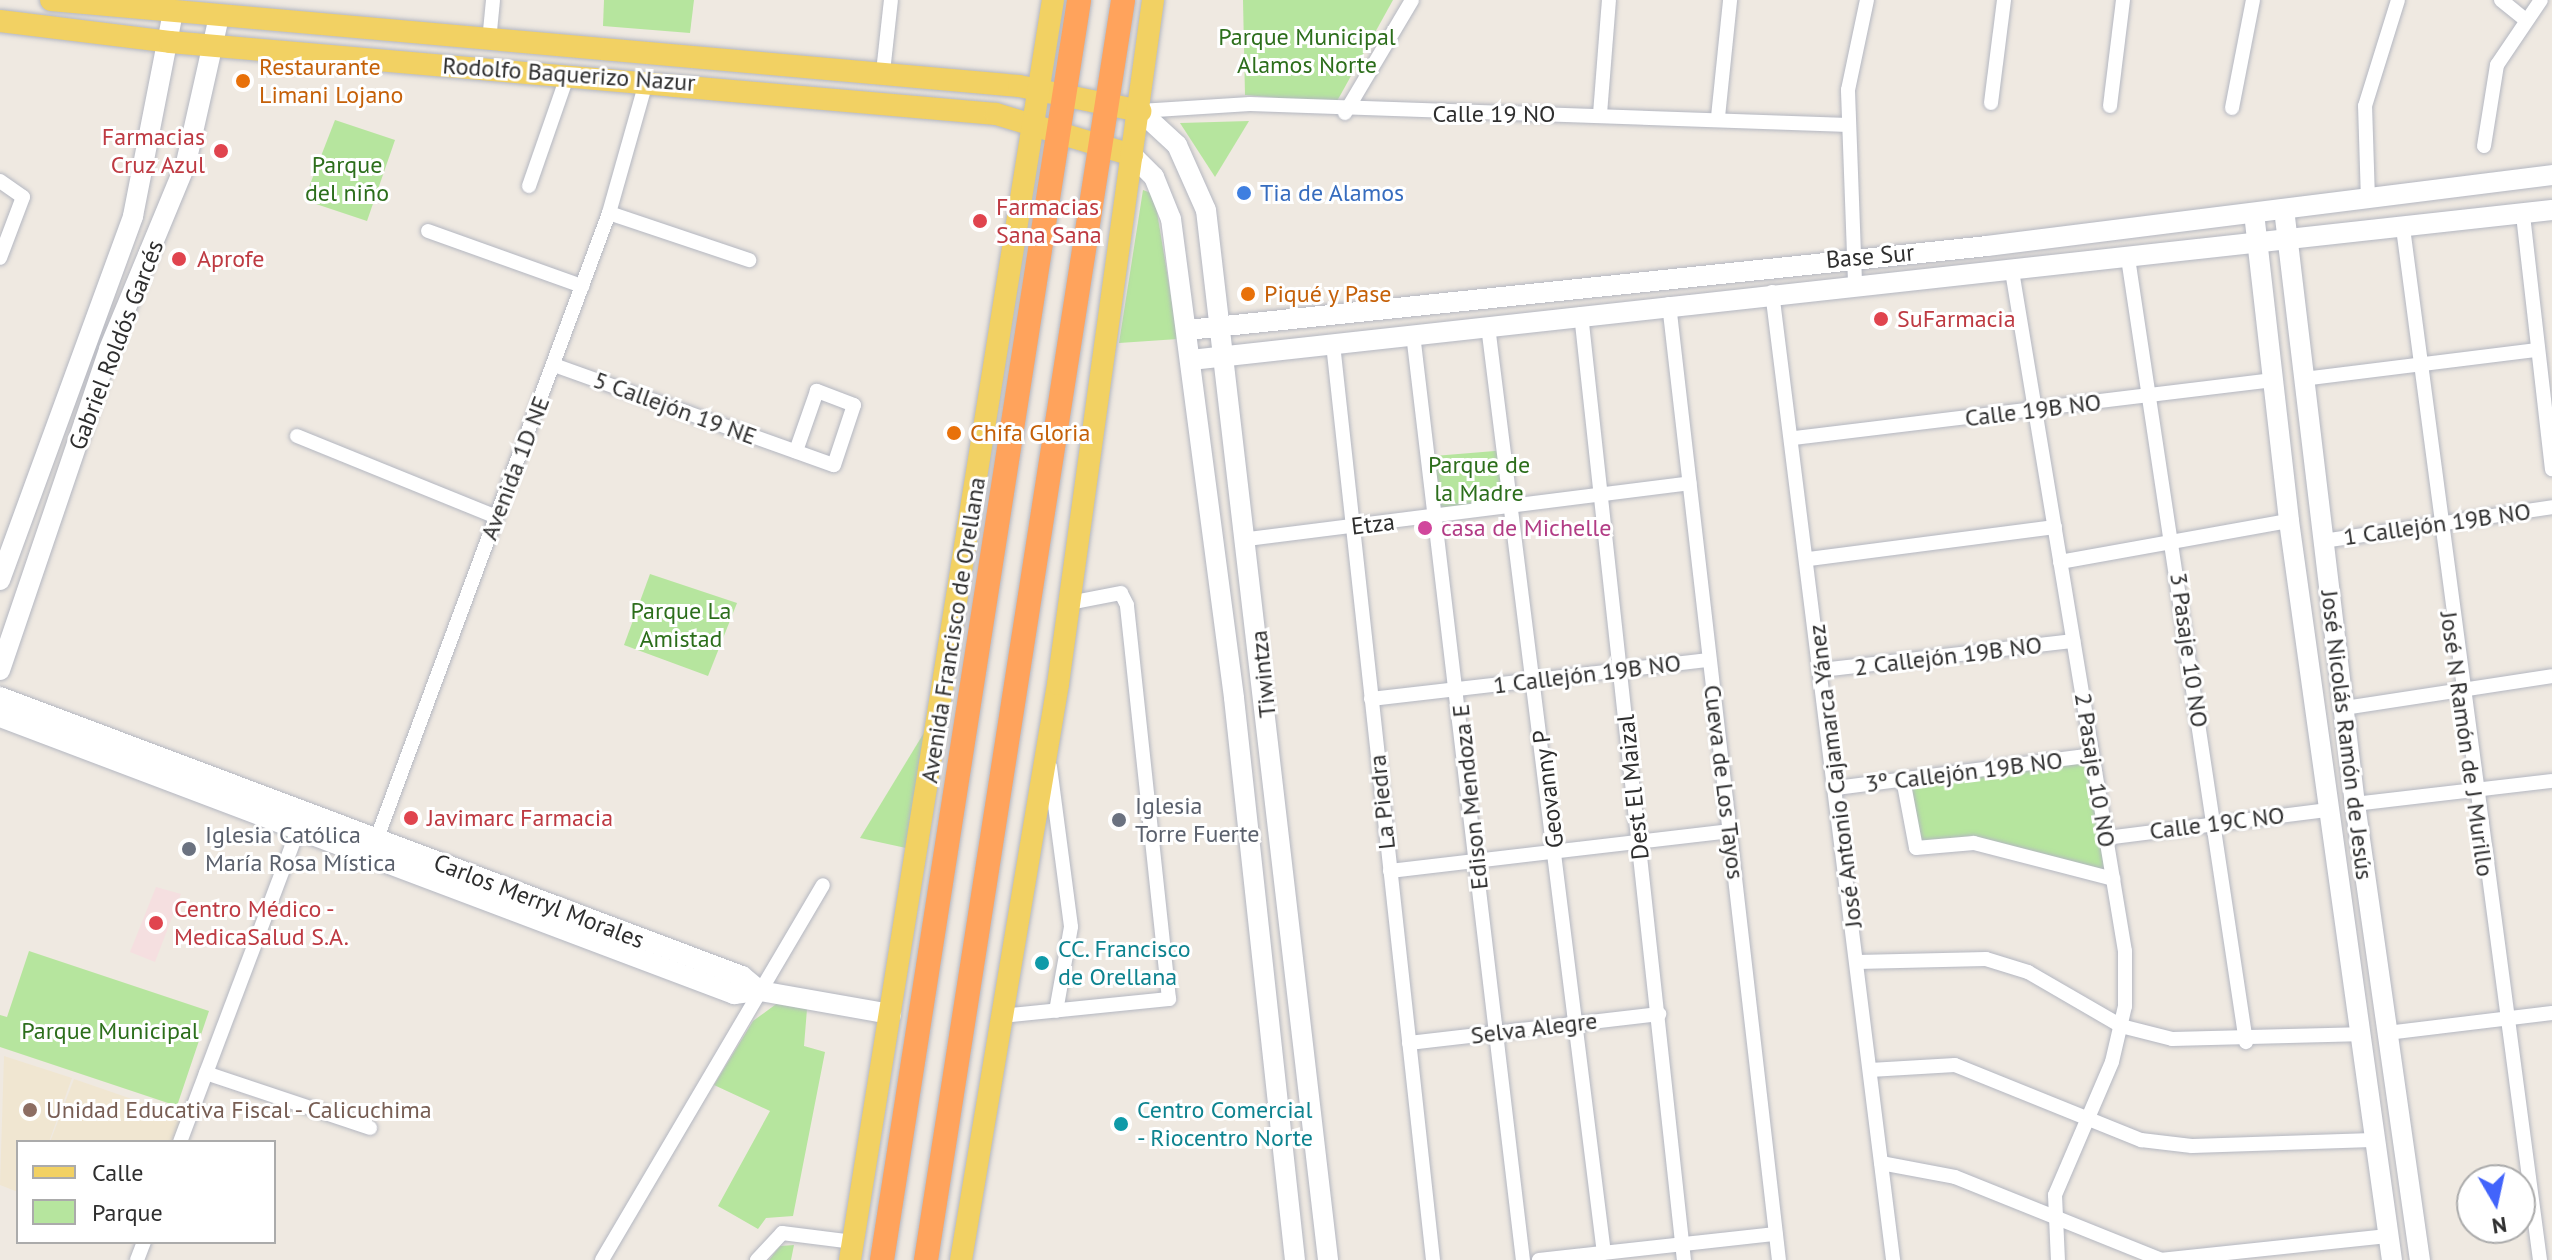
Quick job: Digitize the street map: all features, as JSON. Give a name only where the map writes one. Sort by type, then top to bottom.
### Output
[{"type":"highway","name":"Avenida Francisco de Orellana","points":[[882,1260],[1070,92],[1079,0]]},
{"type":"highway","points":[[926,1260],[1112,101],[1123,0]]},
{"type":"main road","name":"Rodolfo Baquerizo Nazur","points":[[51,0],[1043,88],[1112,101],[1140,111]]},
{"type":"main road","name":"Avenida Francisco de Orellana","points":[[852,1251],[1043,88],[1053,0]]},
{"type":"main road","points":[[961,1260],[1048,747],[1140,111],[1153,0]]},
{"type":"main road","name":"Rodolfo Baquerizo Nazur","points":[[0,21],[213,46],[567,77],[647,78],[1037,122],[1132,155]]},
{"type":"street","points":[[489,41],[493,0]]},
{"type":"street","points":[[883,72],[891,0]]},
{"type":"street","points":[[1345,113],[1412,0]]},
{"type":"street","points":[[1600,114],[1609,0]]},
{"type":"street","points":[[1718,117],[1730,0]]},
{"type":"street","points":[[1855,282],[1848,90],[1867,0]]},
{"type":"street","points":[[1991,103],[2004,0]]},
{"type":"street","points":[[2110,106],[2123,0]]},
{"type":"street","points":[[2232,108],[2253,0]]},
{"type":"street","points":[[2368,200],[2365,106],[2398,0]]},
{"type":"street","points":[[2501,0],[2523,18]]},
{"type":"street","points":[[2484,146],[2497,65],[2523,18],[2541,0]]},
{"type":"street","name":"Gabriel Roldós Garcés","points":[[0,580],[7,540],[133,216],[170,42],[173,13]]},
{"type":"street","name":"Gabriel Roldós Garcés","points":[[0,670],[109,349],[182,177],[219,16]]},
{"type":"street","points":[[529,186],[567,77]]},
{"type":"street","name":"Avenida 1D NE","points":[[374,847],[609,213],[647,78]]},
{"type":"street","name":"Calle 19 NO","points":[[1140,111],[1250,104],[1345,113],[1600,114],[1849,125]]},
{"type":"street","name":"Tiwintza","points":[[1140,111],[1177,145],[1201,190],[1222,327],[1248,539],[1328,1260]]},
{"type":"street","name":"Tiwintza","points":[[1132,155],[1167,203],[1187,330],[1295,1260]]},
{"type":"street","name":"Base Sur","points":[[1187,330],[2254,213],[2552,175]]},
{"type":"street","points":[[0,181],[23,197],[0,258]]},
{"type":"street","name":"José Nicolás Ramón de Jesús","points":[[2284,209],[2355,804],[2420,1260]]},
{"type":"street","name":"Base Sur","points":[[1191,360],[1855,282],[2012,271],[2552,210]]},
{"type":"street","points":[[609,213],[749,260]]},
{"type":"street","name":"José Nicolás Ramón de Jesús","points":[[2254,213],[2289,521],[2357,1034],[2392,1260]]},
{"type":"street","points":[[2523,215],[2536,350],[2552,468]]},
{"type":"street","name":"José N Ramón de J Murillo","points":[[2403,228],[2459,692],[2540,1260]]},
{"type":"street","points":[[428,231],[582,286]]},
{"type":"street","name":"3 Pasaje 10 NO","points":[[2128,258],[2174,539],[2246,1042]]},
{"type":"street","name":"2 Pasaje 10 NO","points":[[2012,271],[2125,951],[2121,1026],[2051,1216],[2058,1260]]},
{"type":"street","name":"José Antonio Cajamarca Yánez","points":[[1772,292],[1794,438],[1893,1260]]},
{"type":"street","name":"Cueva de Los Tayos","points":[[1669,304],[1779,1260]]},
{"type":"street","name":"Dest El Maizal","points":[[1581,314],[1684,1260]]},
{"type":"street","name":"Geovanny P","points":[[1488,326],[1514,507],[1604,1253]]},
{"type":"street","name":"Edison Mendoza E","points":[[1413,334],[1438,516],[1523,1260]]},
{"type":"street","name":"La Piedra","points":[[1333,344],[1433,1260]]},
{"type":"street","points":[[2303,379],[2536,350]]},
{"type":"street","name":"5 Callejón 19 NE","points":[[554,365],[834,465],[854,405],[817,391],[796,451]]},
{"type":"street","name":"Calle 19B NO","points":[[1794,438],[2273,380]]},
{"type":"street","points":[[297,436],[496,517]]},
{"type":"street","name":"Etza","points":[[1248,539],[1689,483]]},
{"type":"street","name":"1 Callejón 19B NO","points":[[2323,541],[2552,507]]},
{"type":"street","points":[[2060,562],[2174,539],[2289,521]]},
{"type":"street","points":[[1809,559],[2055,527]]},
{"type":"street","points":[[1001,1016],[1169,999],[1127,605],[1121,593],[1069,603]]},
{"type":"street","name":"2 Callejón 19B NO","points":[[1822,670],[2073,641]]},
{"type":"street","name":"1 Callejón 19B NO","points":[[1371,699],[1709,660]]},
{"type":"street","points":[[2344,708],[2552,676]]},
{"type":"street","name":"Carlos Merryl Morales","points":[[0,697],[734,994],[760,991],[891,1014]]},
{"type":"street","name":"Carlos Merryl Morales","points":[[0,717],[302,820]]},
{"type":"street","points":[[1048,747],[1071,927],[1056,1011]]},
{"type":"street","name":"3º Callejón 19B NO","points":[[1836,788],[2092,755]]},
{"type":"street","points":[[1903,779],[1916,848],[1974,843],[2113,879]]},
{"type":"street","points":[[2355,804],[2552,781]]},
{"type":"street","name":"Calle 19C NO","points":[[2106,838],[2329,810]]},
{"type":"street","points":[[181,1140],[302,820]]},
{"type":"street","points":[[1390,871],[1731,831]]},
{"type":"street","points":[[602,1260],[823,885]]},
{"type":"street","points":[[1857,962],[1986,959],[2028,972],[2121,1026],[2172,1039],[2246,1042],[2357,1034]]},
{"type":"street","points":[[2387,1033],[2552,1013]]},
{"type":"street","name":"Selva Alegre","points":[[1409,1043],[1659,1014]]},
{"type":"street","points":[[1870,1070],[1955,1065],[2141,1140],[2192,1146],[2373,1140]]},
{"type":"street","points":[[206,1073],[370,1128]]},
{"type":"street","points":[[1881,1163],[1955,1177],[2160,1260],[2276,1254],[2388,1236]]},
{"type":"street","points":[[757,1260],[775,1236],[792,1233],[852,1251]]},
{"type":"street","points":[[1539,1260],[1776,1234]]},
{"type":"shaded area","name":"Centro Médico - MedicaSalud S.A.","points":[[156,887],[181,894],[155,962],[130,952]]},
{"type":"shaded area","name":"Unidad Educativa Fiscal - Calicuchima","points":[[4,1056],[72,1078],[50,1140],[16,1140],[16,1191],[0,1185]]},
{"type":"shaded area","points":[[74,1079],[184,1117],[175,1140],[51,1140]]},
{"type":"green space","points":[[604,0],[694,0],[690,33],[603,26]]},
{"type":"green space","name":"Parque Municipal Alamos Norte","points":[[1243,0],[1393,0],[1336,103],[1245,95]]},
{"type":"green space","name":"Parque del niño","points":[[335,120],[395,140],[367,221],[304,200]]},
{"type":"green space","points":[[1249,121],[1215,177],[1180,123]]},
{"type":"green space","points":[[1143,190],[1154,194],[1178,339],[1119,343]]},
{"type":"green space","name":"Parque de la Madre","points":[[1507,450],[1511,501],[1438,510],[1434,456]]},
{"type":"green space","name":"Parque La Amistad","points":[[650,574],[737,603],[708,676],[624,645]]},
{"type":"green space","points":[[936,713],[906,848],[860,838]]},
{"type":"green space","points":[[2089,760],[2108,871],[1978,838],[1918,843],[1909,783]]},
{"type":"green space","name":"Parque Municipal","points":[[29,951],[209,1011],[177,1106],[0,1047],[0,1015],[7,1017]]},
{"type":"green space","points":[[779,1002],[807,1009],[804,1046],[825,1052],[793,1216],[766,1218],[758,1229],[718,1206],[770,1111],[714,1085],[753,1021]]},
{"type":"green space","points":[[794,1245],[791,1260],[769,1260],[780,1246]]},
{"type":"place","name":"Restaurante Limani Lojano","points":[[243,81]]},
{"type":"place","name":"Farmacias Cruz Azul","points":[[221,151]]},
{"type":"place","name":"Tia de Alamos","points":[[1244,193]]},
{"type":"place","name":"Farmacias Sana Sana","points":[[980,221]]},
{"type":"place","name":"Aprofe","points":[[179,259]]},
{"type":"place","name":"Piqué y Pase","points":[[1248,294]]},
{"type":"place","name":"SuFarmacia","points":[[1881,319]]},
{"type":"place","name":"Chifa Gloria","points":[[954,433]]},
{"type":"place","name":"casa de Michelle","points":[[1425,528]]},
{"type":"place","name":"Javimarc Farmacia","points":[[411,818]]},
{"type":"place","name":"Iglesia Torre Fuerte","points":[[1119,820]]},
{"type":"place","name":"Iglesia Católica María Rosa Mística","points":[[189,849]]},
{"type":"place","name":"Centro Médico - MedicaSalud S.A.","points":[[156,923]]},
{"type":"place","name":"CC. Francisco de Orellana","points":[[1042,963]]},
{"type":"place","name":"Unidad Educativa Fiscal - Calicuchima","points":[[30,1110]]},
{"type":"place","name":"Centro Comercial - Riocentro Norte","points":[[1121,1124]]}]
